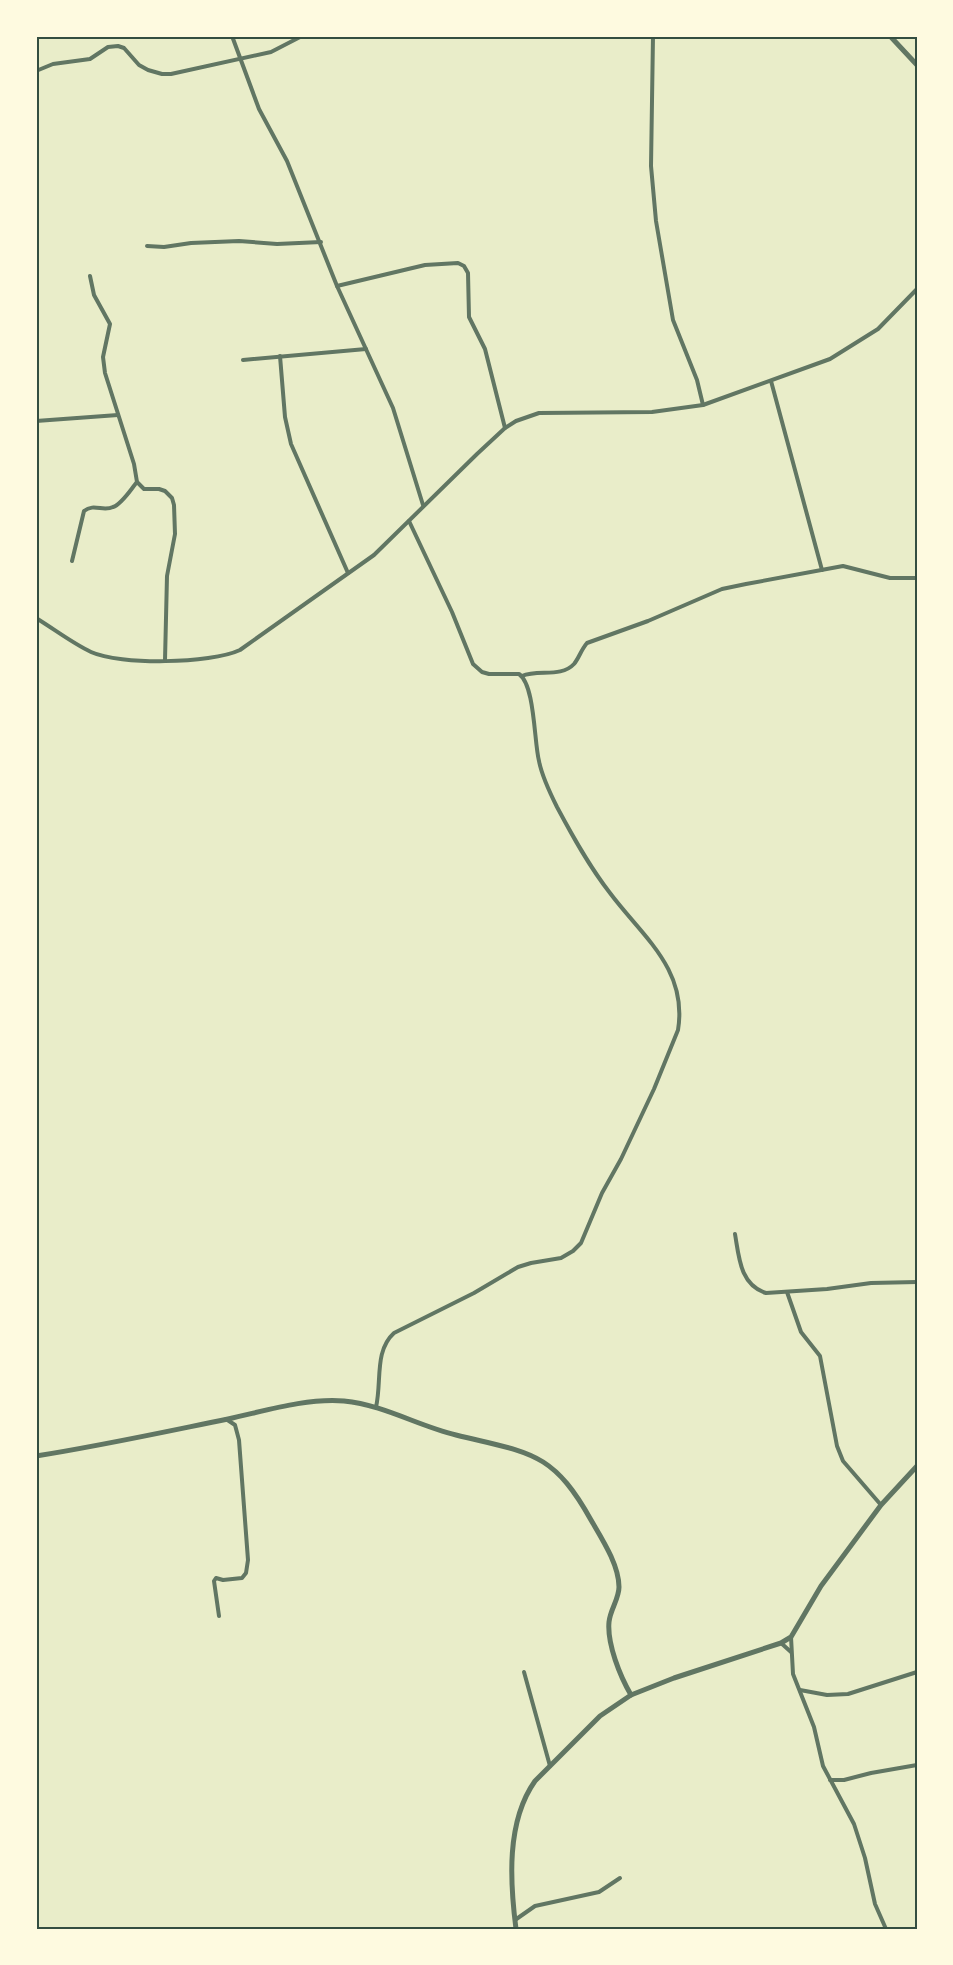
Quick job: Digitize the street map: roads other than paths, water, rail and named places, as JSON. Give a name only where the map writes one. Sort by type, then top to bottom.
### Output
[{"type":"street","points":[[232,36],[263,118],[287,161],[337,286],[393,408],[423,505]]},
{"type":"street","points":[[36,71],[53,64],[90,58],[108,47],[115,46],[124,48],[143,67],[162,74],[271,52],[302,36]]},
{"type":"street","points":[[653,36],[651,166],[656,221],[673,320],[697,380],[703,405]]},
{"type":"street","points":[[890,36],[917,65]]},
{"type":"street","points":[[147,246],[164,247],[191,243],[239,241],[277,244],[321,242]]},
{"type":"street","points":[[337,286],[425,265],[458,263],[464,266],[468,273],[469,317],[485,349],[505,428]]},
{"type":"street","points":[[90,276],[94,295],[110,324],[103,364],[134,464],[137,482],[144,489],[165,491],[172,498],[174,505],[175,534],[167,576],[165,660]]},
{"type":"street","points":[[36,618],[81,646],[110,658],[194,661],[230,655],[374,555],[505,428],[539,413],[652,412],[703,405],[830,359],[878,329],[917,289]]},
{"type":"street","points":[[243,360],[366,349]]},
{"type":"street","points":[[280,356],[285,417],[291,444],[348,573]]},
{"type":"street","points":[[771,381],[822,570]]},
{"type":"street","points":[[36,421],[118,415]]},
{"type":"street","points":[[72,561],[84,511],[90,507],[114,507],[137,482]]},
{"type":"street","points":[[409,521],[452,612],[473,664],[482,672],[489,674],[513,673],[522,676],[533,672],[557,672],[568,669],[576,662],[586,644],[648,621],[722,589],[843,566],[890,578],[917,578]]},
{"type":"street","points":[[376,1407],[380,1390],[383,1347],[394,1333],[474,1293],[518,1267],[568,1255],[581,1243],[602,1193],[654,1089],[678,1030],[680,1008],[678,992],[670,969],[586,859],[549,790],[539,760],[534,715],[522,676]]},
{"type":"street","points":[[735,1234],[741,1267],[747,1279],[762,1292],[917,1281]]},
{"type":"street","points":[[787,1292],[801,1332],[820,1356],[837,1446],[843,1461],[881,1505]]},
{"type":"street","points":[[36,1456],[90,1448],[292,1405],[329,1400],[376,1407],[444,1432],[522,1451],[545,1462],[561,1476],[592,1522],[618,1577],[619,1594],[611,1614],[609,1631],[620,1674],[631,1695]]},
{"type":"street","points":[[219,1616],[214,1581],[216,1578],[224,1580],[242,1578],[246,1573],[248,1560],[239,1440],[235,1425],[226,1419]]},
{"type":"street","points":[[516,1929],[512,1870],[517,1826],[528,1791],[600,1716],[631,1695],[674,1678],[781,1643],[791,1637],[821,1586],[881,1505],[914,1474],[917,1466]]},
{"type":"street","points":[[791,1637],[793,1674],[814,1727],[818,1750],[830,1780],[854,1824],[865,1858],[877,1910],[886,1929]]},
{"type":"street","points":[[781,1643],[791,1652]]},
{"type":"street","points":[[524,1672],[550,1766]]},
{"type":"street","points":[[800,1690],[827,1695],[848,1694],[917,1672]]},
{"type":"street","points":[[830,1780],[844,1780],[917,1765]]},
{"type":"street","points":[[515,1921],[535,1906],[599,1892],[620,1878]]}]
